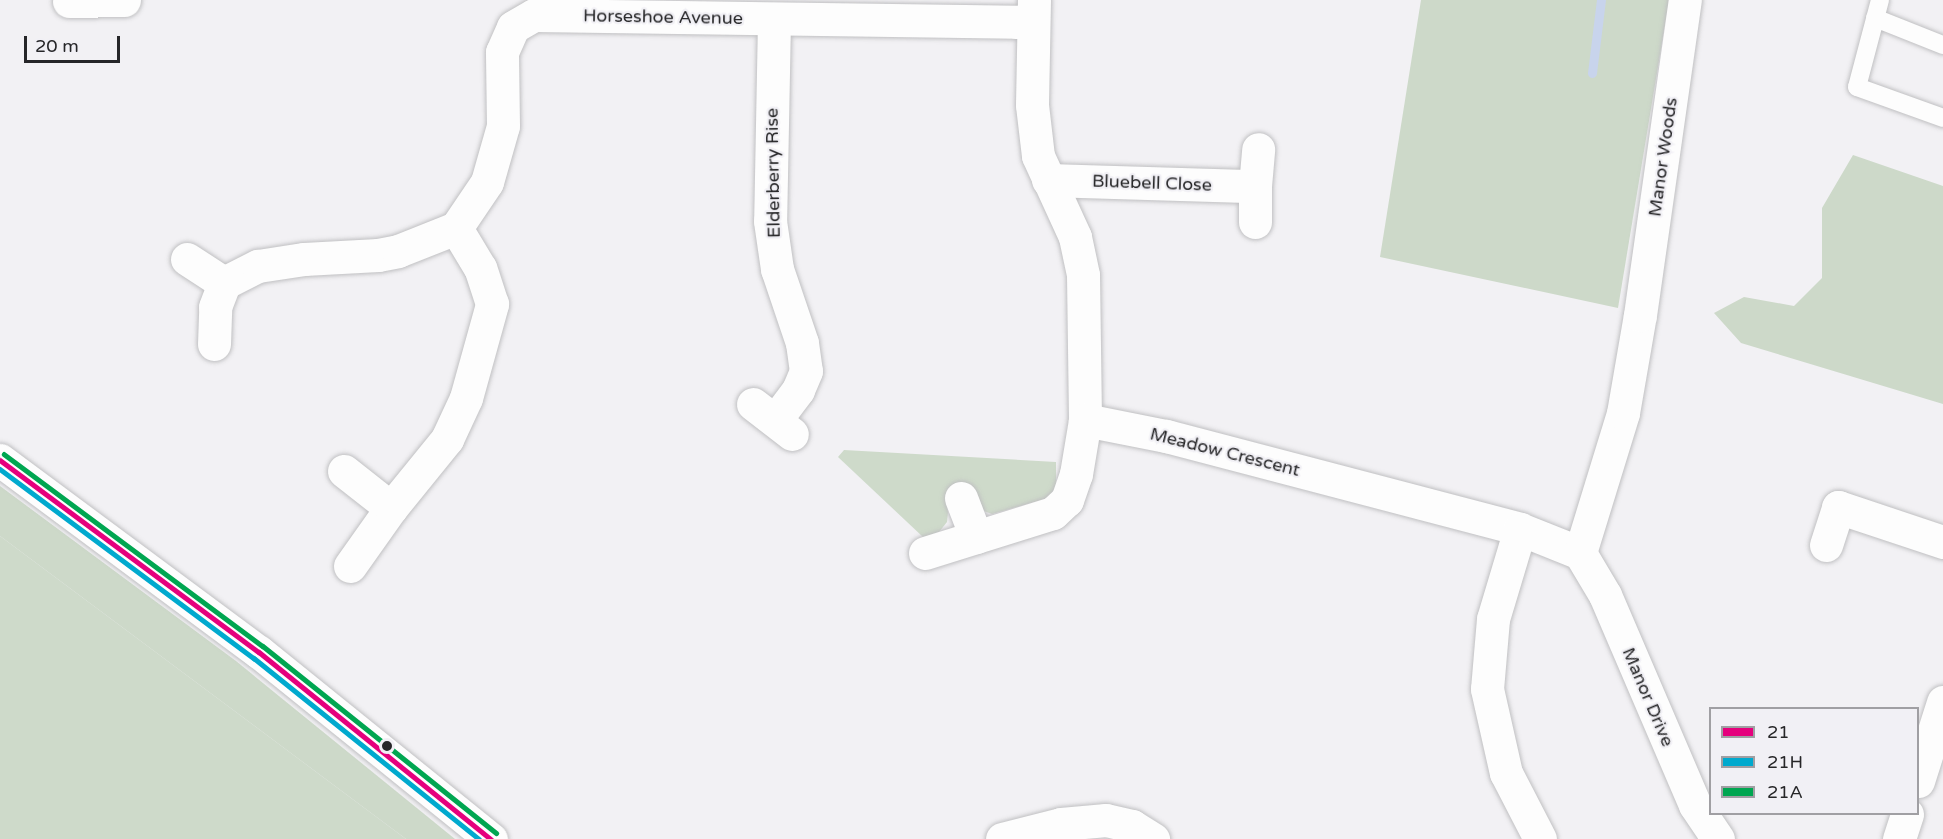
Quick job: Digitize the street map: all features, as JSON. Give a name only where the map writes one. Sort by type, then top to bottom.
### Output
[{"type":"main road","points":[[69,1],[145,0]]},
{"type":"main road","name":"Manor Woods","points":[[1580,554],[1623,413],[1640,315],[1685,0]]},
{"type":"main road","points":[[926,553],[1053,513],[1067,500],[1076,474],[1085,420],[1083,275],[1075,237],[1038,156],[1032,105],[1033,10]]},
{"type":"main road","name":"Horseshoe Avenue","points":[[456,228],[487,182],[503,126],[502,52],[513,27],[534,15],[1017,22],[1033,10]]},
{"type":"main road","name":"Elderberry Rise","points":[[773,419],[798,390],[806,371],[802,343],[777,269],[770,221],[774,20]]},
{"type":"main road","points":[[1256,222],[1255,186],[1258,149]]},
{"type":"main road","name":"Bluebell Close","points":[[1048,180],[1255,186]]},
{"type":"main road","points":[[214,344],[215,307],[224,283],[258,266],[304,259],[378,255],[398,251],[456,228],[480,267],[492,304],[466,398],[447,439],[391,508],[350,566]]},
{"type":"main road","points":[[187,259],[224,283]]},
{"type":"main road","name":"Meadow Crescent","points":[[1085,420],[1166,436],[1521,529]]},
{"type":"main road","points":[[0,460],[259,651],[491,839]]},
{"type":"main road","points":[[344,471],[391,508]]},
{"type":"main road","points":[[961,498],[976,537]]},
{"type":"main road","points":[[1826,545],[1838,507],[1943,542]]},
{"type":"main road","points":[[1540,839],[1506,773],[1487,689],[1493,619],[1521,529],[1580,554]]},
{"type":"main road","name":"Manor Drive","points":[[1580,554],[1605,595],[1695,805],[1718,839]]},
{"type":"main road","points":[[1919,775],[1943,702]]},
{"type":"main road","points":[[1899,839],[1906,815]]},
{"type":"main road","points":[[1002,839],[1061,824],[1106,820],[1132,826],[1153,839]]},
{"type":"lane","points":[[1880,0],[1857,87],[1943,118]]},
{"type":"lane","points":[[1875,18],[1943,45]]},
{"type":"green space","points":[[1421,0],[1669,0],[1618,308],[1380,257]]},
{"type":"green space","points":[[1853,155],[1943,186],[1943,404],[1741,343],[1714,313],[1744,297],[1794,306],[1822,278],[1822,208]]},
{"type":"green space","points":[[844,450],[1056,462],[1056,487],[1048,498],[992,514],[945,497],[947,522],[939,532],[923,537],[838,457]]},
{"type":"green space","points":[[0,486],[236,661],[455,839],[406,839],[0,536]]},
{"type":"green space","points":[[0,536],[406,839],[0,839]]},
{"type":"waterway","points":[[1592,73],[1601,0]]},
{"type":"transit line","name":"21A","points":[[4,454],[263,646],[496,833]]},
{"type":"transit line","name":"21","points":[[0,460],[259,652],[491,839]]},
{"type":"transit line","name":"21H","points":[[0,469],[254,658],[479,839]]}]
